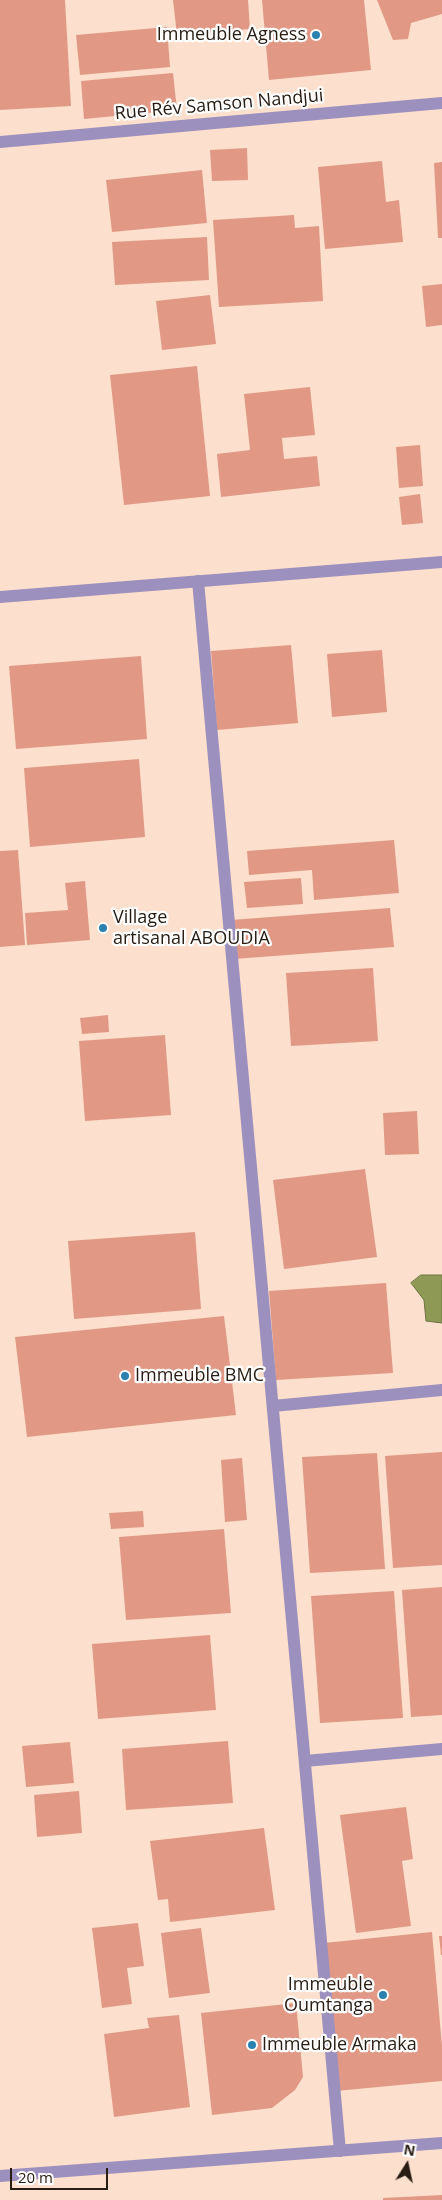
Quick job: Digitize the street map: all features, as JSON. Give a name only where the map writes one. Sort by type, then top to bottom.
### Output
[{"type":"street","name":"Rue Rév Samson Nandjui","points":[[0,142],[442,103]]},
{"type":"street","points":[[0,597],[442,562]]},
{"type":"street","points":[[198,581],[340,2151]]},
{"type":"street","points":[[273,1406],[442,1390]]},
{"type":"street","points":[[305,1761],[442,1749]]},
{"type":"street","points":[[0,2176],[442,2143]]},
{"type":"shaded area","points":[[421,1275],[442,1275],[442,1323],[426,1321],[424,1300],[411,1283]]},
{"type":"building","points":[[0,0],[65,0],[71,106],[0,110]]},
{"type":"building","points":[[173,0],[248,0],[250,29],[177,35]]},
{"type":"building","name":"Immeuble Agness","points":[[262,0],[364,0],[371,70],[269,80]]},
{"type":"building","points":[[377,0],[442,0],[442,14],[411,23],[408,39],[393,40]]},
{"type":"building","points":[[167,27],[170,67],[80,75],[76,35]]},
{"type":"building","points":[[173,73],[177,110],[84,119],[81,81]]},
{"type":"building","points":[[247,148],[248,180],[212,181],[210,150]]},
{"type":"building","points":[[382,161],[386,202],[399,200],[403,242],[325,249],[318,167]]},
{"type":"building","points":[[442,162],[442,238],[438,238],[434,163]]},
{"type":"building","points":[[202,170],[207,223],[112,232],[106,180]]},
{"type":"building","points":[[294,215],[295,228],[319,226],[323,301],[219,307],[213,220]]},
{"type":"building","points":[[207,237],[209,280],[115,285],[112,242]]},
{"type":"building","points":[[442,284],[442,325],[426,327],[422,286]]},
{"type":"building","points":[[210,295],[216,344],[162,350],[156,301]]},
{"type":"building","points":[[197,366],[210,496],[124,505],[110,375]]},
{"type":"building","points":[[310,387],[315,435],[282,438],[284,459],[317,456],[320,486],[221,497],[217,454],[250,450],[244,394]]},
{"type":"building","points":[[420,445],[423,486],[399,488],[396,447]]},
{"type":"building","points":[[420,494],[423,523],[402,525],[399,497]]},
{"type":"building","points":[[291,645],[298,723],[217,730],[211,651]]},
{"type":"building","points":[[382,650],[387,712],[332,717],[327,654]]},
{"type":"building","points":[[141,656],[147,739],[16,749],[9,666]]},
{"type":"building","points":[[139,759],[145,837],[30,847],[24,768]]},
{"type":"building","points":[[394,840],[399,893],[314,900],[312,870],[249,875],[247,851]]},
{"type":"building","points":[[18,850],[25,945],[0,947],[0,851]]},
{"type":"building","points":[[301,878],[303,904],[247,908],[244,882]]},
{"type":"building","points":[[85,881],[90,940],[27,945],[25,913],[68,910],[65,883]]},
{"type":"building","points":[[390,908],[394,947],[234,959],[231,920]]},
{"type":"building","points":[[373,968],[378,1041],[291,1046],[286,973]]},
{"type":"building","points":[[108,1015],[109,1032],[82,1034],[80,1018]]},
{"type":"building","points":[[165,1035],[171,1115],[85,1121],[79,1041]]},
{"type":"building","points":[[417,1111],[419,1154],[385,1155],[383,1113]]},
{"type":"building","points":[[365,1169],[377,1257],[284,1269],[273,1180]]},
{"type":"building","points":[[195,1232],[201,1309],[74,1319],[68,1241]]},
{"type":"building","points":[[386,1283],[393,1373],[276,1380],[269,1291]]},
{"type":"building","name":"Immeuble BMC","points":[[224,1316],[236,1415],[27,1437],[15,1337]]},
{"type":"building","points":[[442,1452],[442,1565],[393,1568],[385,1456]]},
{"type":"building","points":[[377,1453],[385,1569],[310,1573],[302,1457]]},
{"type":"building","points":[[242,1458],[247,1520],[225,1522],[221,1460]]},
{"type":"building","points":[[143,1511],[144,1527],[111,1529],[109,1513]]},
{"type":"building","points":[[224,1529],[231,1613],[126,1620],[119,1537]]},
{"type":"building","points":[[442,1587],[442,1715],[411,1717],[402,1590]]},
{"type":"building","points":[[394,1591],[403,1718],[320,1723],[311,1596]]},
{"type":"building","points":[[210,1635],[216,1710],[98,1719],[92,1644]]},
{"type":"building","points":[[228,1741],[233,1803],[126,1810],[122,1749]]},
{"type":"building","points":[[70,1742],[74,1783],[26,1787],[22,1746]]},
{"type":"building","points":[[79,1791],[82,1833],[37,1837],[34,1795]]},
{"type":"building","points":[[406,1807],[413,1859],[402,1861],[411,1926],[356,1933],[340,1815]]},
{"type":"building","points":[[264,1828],[275,1910],[170,1922],[168,1899],[158,1900],[150,1841]]},
{"type":"building","points":[[138,1923],[144,1966],[127,1968],[132,2004],[102,2008],[92,1928]]},
{"type":"building","points":[[201,1928],[210,1993],[169,1998],[161,1933]]},
{"type":"building","name":"Immeuble Oumtanga","points":[[432,1932],[442,2046],[442,2081],[336,2091],[324,1943]]},
{"type":"building","points":[[439,1936],[442,1936],[442,1955],[441,1955]]},
{"type":"building","name":"Immeuble Armaka","points":[[296,2003],[303,2077],[295,2090],[272,2108],[212,2115],[201,2013]]},
{"type":"building","points":[[179,2015],[190,2107],[114,2117],[104,2034],[149,2028],[147,2018]]},
{"type":"building","points":[[442,2195],[442,2200],[383,2200],[383,2198]]},
{"type":"place","name":"Immeuble Agness","points":[[316,35]]},
{"type":"place","name":"Village artisanal ABOUDIA","points":[[103,928]]},
{"type":"place","name":"Immeuble BMC","points":[[125,1376]]},
{"type":"place","name":"Immeuble Oumtanga","points":[[383,1995]]},
{"type":"place","name":"Immeuble Armaka","points":[[252,2045]]}]
